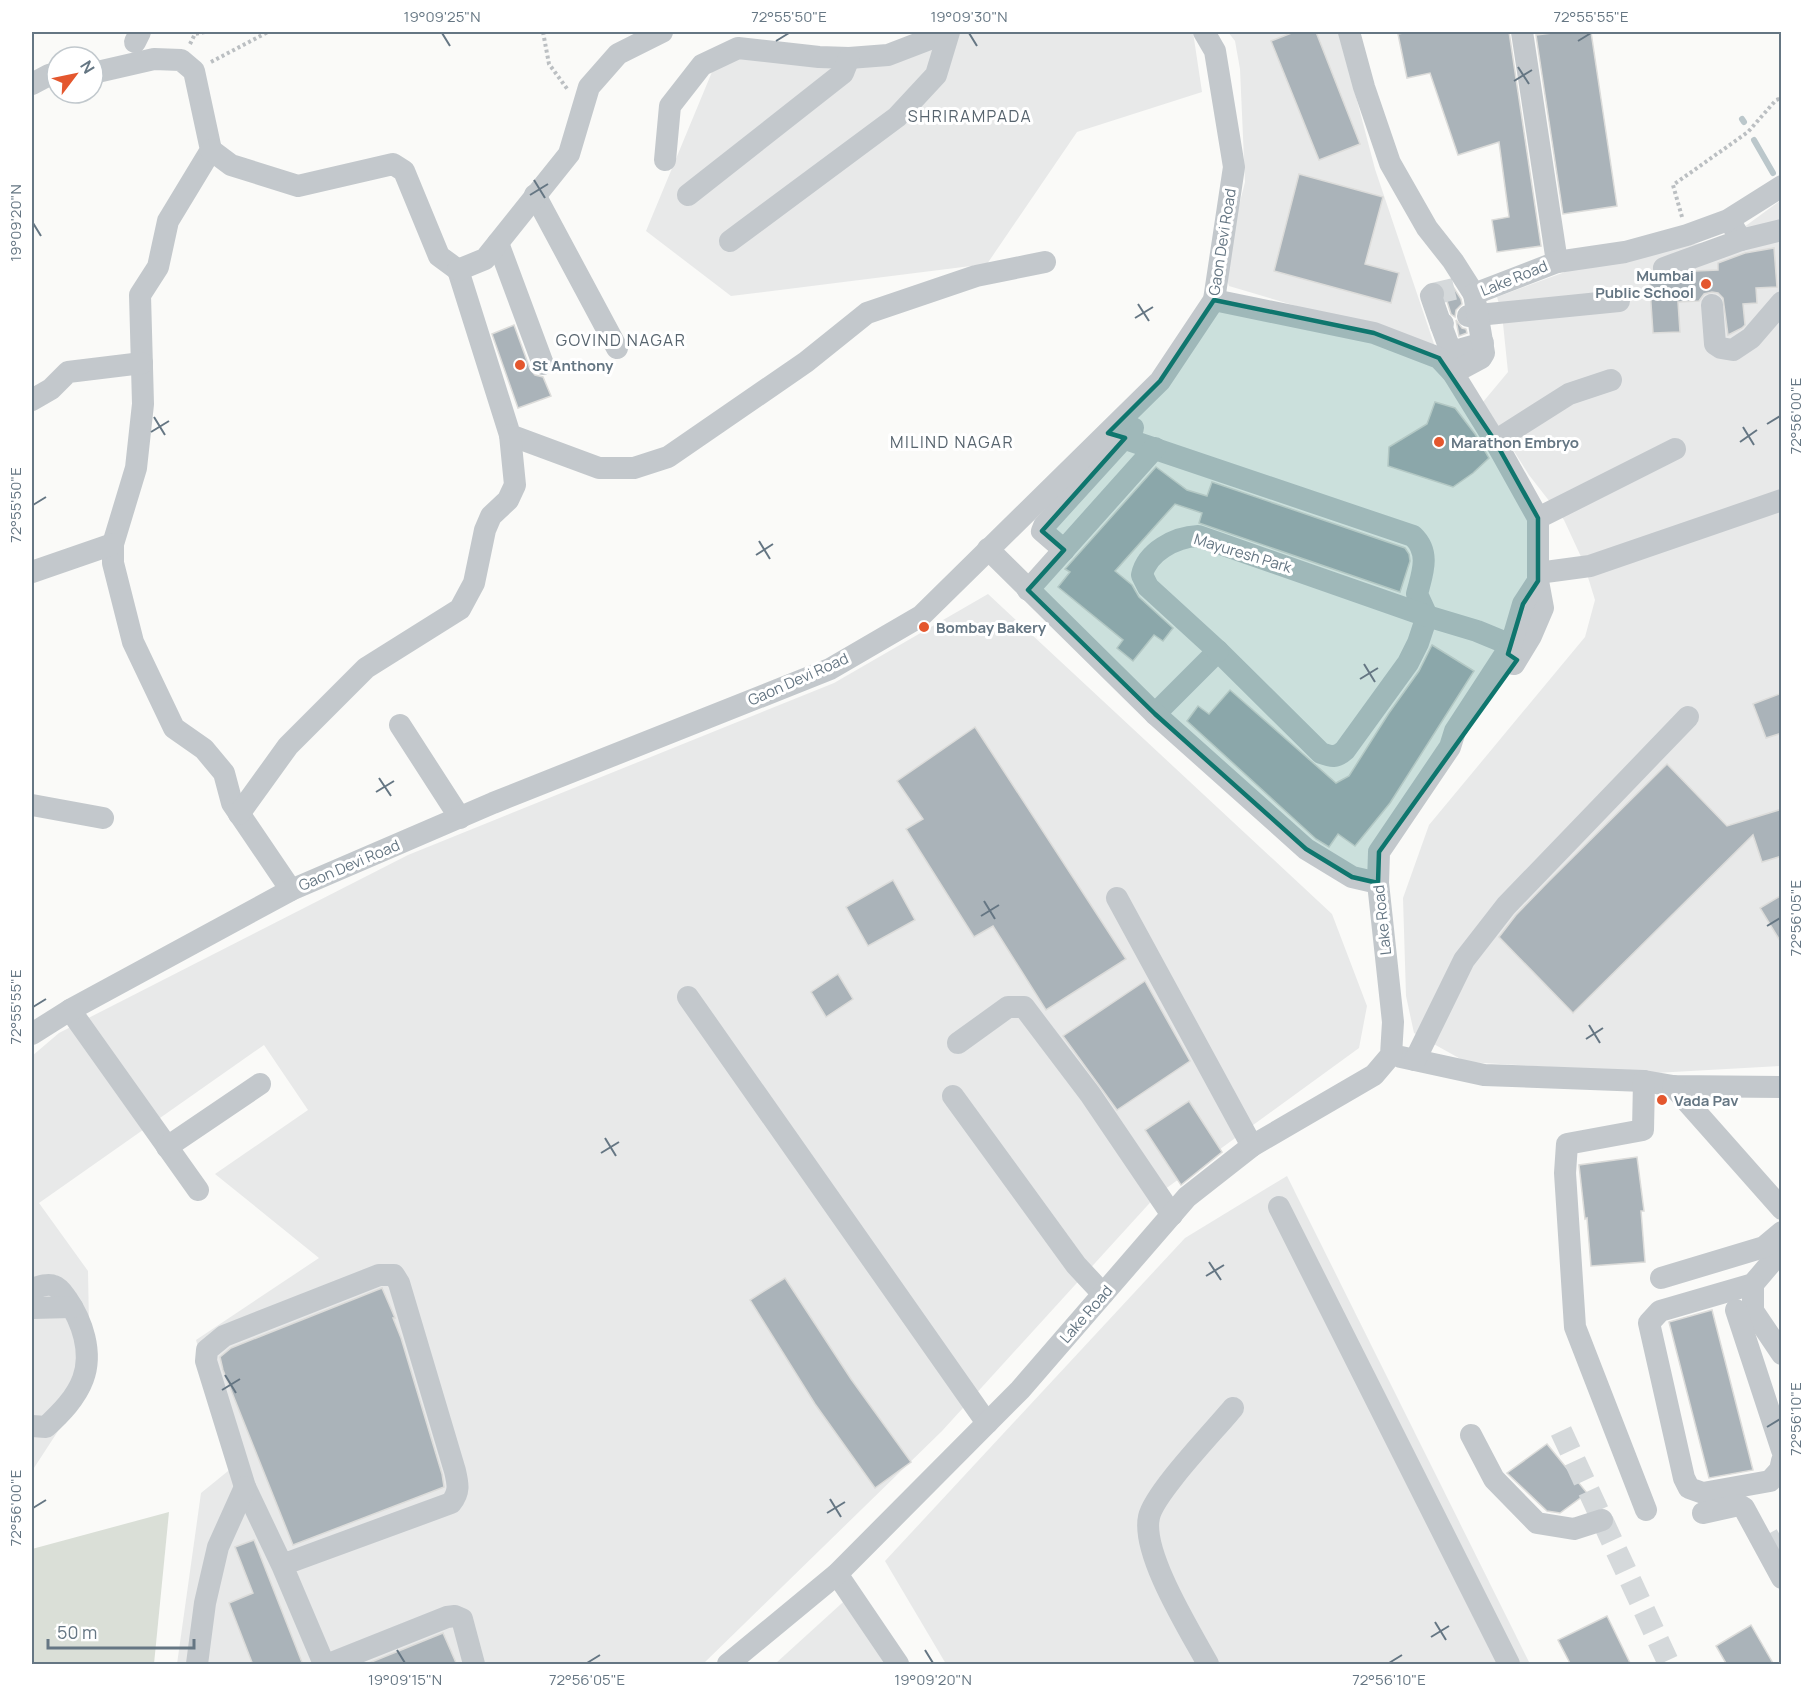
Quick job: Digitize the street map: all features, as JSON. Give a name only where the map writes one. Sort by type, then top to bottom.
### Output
[{"type":"street","points":[[458,270],[486,258],[569,154],[589,87],[618,54],[662,32]]},
{"type":"street","points":[[665,160],[670,106],[702,65],[738,48],[849,58],[888,55],[948,32]]},
{"type":"street","points":[[730,241],[897,117],[936,75],[948,32]]},
{"type":"street","name":"Gaon Devi Road","points":[[32,1034],[70,1010],[291,890],[460,818],[830,669],[921,616],[988,549],[1117,435],[1160,381],[1214,300],[1234,167],[1215,51],[1204,32]]},
{"type":"street","points":[[1348,32],[1390,164],[1427,228],[1453,261],[1470,306],[1619,301]]},
{"type":"street","points":[[1522,32],[1557,262]]},
{"type":"street","points":[[105,62],[129,52],[138,37]]},
{"type":"street","points":[[688,195],[843,73],[849,58]]},
{"type":"street","points":[[105,70],[154,59],[181,60],[194,71],[211,150],[231,165],[298,186],[393,164],[404,171],[439,256],[458,270],[510,435],[515,485],[508,500],[491,516],[474,583],[460,609],[366,668],[288,746],[239,814]]},
{"type":"street","points":[[32,86],[45,78]]},
{"type":"street","points":[[211,150],[168,221],[158,267],[140,295],[143,404],[136,468],[113,544],[113,563],[133,642],[174,728],[204,749],[224,773],[232,803],[291,890]]},
{"type":"street","name":"Lake Road","points":[[1455,364],[1481,358],[1484,353],[1470,306],[1557,262],[1625,252],[1687,235],[1728,220],[1782,186]]},
{"type":"street","points":[[535,195],[617,348]]},
{"type":"street","points":[[1728,220],[1741,240]]},
{"type":"street","points":[[1664,268],[1741,240],[1782,230]]},
{"type":"street","points":[[498,243],[543,364]]},
{"type":"street","points":[[510,435],[599,468],[634,468],[660,460],[668,457],[782,380],[867,313],[976,276],[1045,262]]},
{"type":"street","points":[[1427,767],[1497,658],[1513,648],[1543,608],[1538,577],[1538,518],[1455,364],[1431,296],[1433,294]]},
{"type":"street","points":[[1214,300],[1374,333],[1455,364]]},
{"type":"street","points":[[1712,305],[1715,344],[1721,348],[1733,350],[1751,338],[1782,302]]},
{"type":"street","points":[[32,400],[51,389],[68,372],[141,363]]},
{"type":"street","points":[[1495,441],[1569,394],[1611,380]]},
{"type":"street","points":[[1064,550],[1042,531],[1044,526],[1117,435],[1142,418]]},
{"type":"street","points":[[1117,435],[1413,536],[1424,551],[1424,567],[1417,594],[1427,616],[1418,643],[1407,663],[1339,756],[1332,757],[1321,753],[1218,651],[1155,714]]},
{"type":"street","points":[[1028,590],[1155,448]]},
{"type":"street","points":[[1538,518],[1675,449]]},
{"type":"street","points":[[1538,577],[1590,566],[1782,500]]},
{"type":"street","name":"Mayuresh Park","points":[[1218,651],[1148,587],[1142,575],[1144,563],[1172,541],[1186,536],[1198,536],[1427,616]]},
{"type":"street","points":[[32,572],[113,544]]},
{"type":"street","points":[[988,549],[1155,714],[1306,849],[1352,877],[1378,883]]},
{"type":"street","points":[[1427,616],[1477,631],[1513,648]]},
{"type":"street","name":"Lake Road","points":[[728,1665],[837,1574],[1020,1390],[1187,1197],[1252,1146],[1374,1075],[1391,1055],[1393,1022],[1378,883],[1379,852],[1450,747],[1462,738],[1513,648]]},
{"type":"street","points":[[1415,1060],[1464,960],[1506,906],[1688,717]]},
{"type":"street","points":[[400,725],[460,818]]},
{"type":"street","points":[[32,805],[103,818]]},
{"type":"street","points":[[1118,898],[1252,1146]]},
{"type":"street","points":[[688,997],[987,1423]]},
{"type":"street","points":[[958,1043],[1008,1007],[1024,1007],[1089,1094],[1172,1215]]},
{"type":"street","points":[[70,1010],[198,1190]]},
{"type":"street","points":[[1391,1055],[1484,1075],[1644,1081],[1673,1086],[1782,1087]]},
{"type":"street","points":[[1644,1081],[1643,1130],[1567,1144],[1565,1173],[1575,1328],[1646,1510]]},
{"type":"street","points":[[167,1147],[260,1084]]},
{"type":"street","points":[[1673,1086],[1782,1209]]},
{"type":"street","points":[[953,1096],[1076,1265],[1103,1294]]},
{"type":"street","points":[[1279,1207],[1509,1665]]},
{"type":"street","points":[[1661,1278],[1764,1247],[1782,1232]]},
{"type":"street","points":[[1782,1250],[1753,1284],[1660,1311],[1649,1323],[1684,1478],[1689,1488],[1703,1493],[1770,1481],[1780,1470],[1782,1461]]},
{"type":"street","points":[[282,1565],[451,1503],[457,1496],[455,1471],[399,1283],[394,1275],[378,1275],[224,1336],[207,1350],[206,1361],[245,1487],[282,1565],[324,1665]]},
{"type":"street","points":[[1753,1284],[1753,1311],[1782,1354]]},
{"type":"street","points":[[32,1289],[51,1285],[57,1287],[72,1307],[83,1328],[86,1366],[75,1394],[56,1418],[46,1427],[32,1426]]},
{"type":"street","points":[[32,1308],[72,1307]]},
{"type":"street","points":[[1736,1310],[1782,1450]]},
{"type":"street","points":[[1208,1665],[1162,1577],[1149,1540],[1149,1516],[1162,1492],[1233,1408]]},
{"type":"street","points":[[1471,1435],[1494,1479],[1538,1523],[1574,1529],[1602,1520]]},
{"type":"street","points":[[197,1665],[205,1603],[218,1547],[245,1487]]},
{"type":"street","points":[[1703,1513],[1739,1505],[1744,1508],[1781,1574]]},
{"type":"street","points":[[837,1574],[898,1665]]},
{"type":"street","points":[[329,1665],[447,1617],[455,1616],[462,1619],[474,1665]]},
{"type":"path","points":[[194,71],[267,32]]},
{"type":"path","points":[[543,32],[549,64],[582,110]]},
{"type":"path","points":[[1687,235],[1673,185],[1748,132],[1776,100],[1782,98]]},
{"type":"highlighted area","points":[[1214,300],[1374,333],[1439,358],[1495,441],[1538,518],[1538,581],[1523,604],[1508,654],[1517,660],[1379,852],[1378,883],[1352,877],[1306,849],[1155,714],[1028,590],[1064,550],[1042,531],[1125,438],[1108,433],[1160,381]]},
{"type":"shaded area","points":[[962,32],[1193,32],[1202,92],[1077,132],[987,264],[731,296],[646,231],[719,55],[869,64]]},
{"type":"shaded area","points":[[1228,32],[1339,32],[1375,169],[1435,347],[1229,286],[1223,269],[1245,182],[1240,69],[1235,41]]},
{"type":"shaded area","points":[[1781,200],[1781,1066],[1655,1073],[1466,1062],[1414,1033],[1406,996],[1403,898],[1429,825],[1585,637],[1595,600],[1583,561],[1564,520],[1529,475],[1483,402],[1508,372],[1502,314],[1497,297],[1625,250],[1725,241]]},
{"type":"shaded area","points":[[988,594],[1332,914],[1367,1006],[1359,1048],[1157,1195],[942,1431],[703,1664],[177,1664],[201,1493],[233,1467],[196,1340],[319,1258],[215,1174],[308,1110],[264,1045],[39,1203],[88,1271],[90,1382],[32,1471],[32,1056],[59,1033],[408,855],[834,683]]},
{"type":"shaded area","points":[[1287,1176],[1530,1664],[946,1664],[885,1561],[1185,1238]]},
{"type":"shaded area","points":[[169,1512],[154,1664],[32,1664],[32,1549]]},
{"type":"shaded area","points":[[852,1594],[899,1664],[775,1664]]},
{"type":"building","points":[[1294,32],[1316,32],[1360,144],[1319,160],[1271,41]]},
{"type":"building","points":[[1408,32],[1509,32],[1541,246],[1497,252],[1492,220],[1509,217],[1499,142],[1458,155],[1430,73],[1407,78],[1398,34]]},
{"type":"building","points":[[1591,32],[1617,206],[1563,214],[1536,35]]},
{"type":"building","points":[[1299,174],[1383,197],[1365,264],[1399,273],[1391,303],[1274,271]]},
{"type":"building","points":[[1774,248],[1777,287],[1756,288],[1757,303],[1743,304],[1745,325],[1742,328],[1728,335],[1723,298],[1718,293],[1712,292],[1704,294],[1699,301],[1678,302],[1680,332],[1653,333],[1649,274],[1661,281],[1668,281],[1695,271],[1718,270],[1718,263],[1745,253]]},
{"type":"building","points":[[1450,282],[1462,304],[1456,310],[1455,317],[1451,314],[1443,285]]},
{"type":"building","points":[[1456,320],[1462,328],[1466,329],[1467,333],[1459,336]]},
{"type":"building","name":"St Anthony","points":[[514,325],[530,369],[535,375],[543,377],[551,396],[518,408],[492,334]]},
{"type":"building","name":"Marathon Embryo","points":[[1435,402],[1455,408],[1475,434],[1489,458],[1453,487],[1388,466],[1389,447],[1427,424]]},
{"type":"building","points":[[1156,467],[1187,490],[1207,496],[1212,482],[1405,548],[1410,561],[1400,592],[1199,523],[1202,513],[1175,504],[1115,571],[1132,585],[1139,597],[1173,628],[1163,641],[1154,635],[1133,661],[1117,648],[1123,640],[1058,587],[1070,572],[1065,569]]},
{"type":"building","points":[[1432,645],[1474,671],[1390,803],[1355,846],[1338,834],[1329,847],[1316,839],[1187,721],[1198,706],[1209,714],[1230,690],[1336,783],[1349,776],[1419,671]]},
{"type":"building","points":[[1782,693],[1782,733],[1766,738],[1753,704]]},
{"type":"building","points":[[975,727],[1126,959],[1046,1010],[993,926],[974,937],[906,829],[923,819],[897,781]]},
{"type":"building","points":[[1667,764],[1727,826],[1782,809],[1782,856],[1762,862],[1753,835],[1573,1013],[1499,937],[1516,915],[1549,881]]},
{"type":"building","points":[[893,880],[915,920],[868,946],[846,907]]},
{"type":"building","points":[[1782,895],[1782,944],[1760,908]]},
{"type":"building","points":[[838,974],[853,999],[826,1017],[811,992]]},
{"type":"building","points":[[1145,981],[1190,1061],[1117,1110],[1063,1036]]},
{"type":"building","points":[[1189,1101],[1222,1152],[1181,1185],[1145,1130]]},
{"type":"building","points":[[1637,1157],[1644,1211],[1641,1211],[1645,1262],[1591,1266],[1579,1165]]},
{"type":"building","points":[[785,1278],[851,1379],[911,1462],[875,1488],[815,1404],[750,1300]]},
{"type":"building","points":[[382,1288],[395,1318],[393,1318],[401,1338],[444,1487],[293,1545],[223,1370],[220,1357],[231,1348]]},
{"type":"building","points":[[1712,1310],[1753,1470],[1709,1478],[1669,1322]]},
{"type":"building","points":[[1547,1444],[1587,1493],[1560,1513],[1547,1511],[1507,1473]]},
{"type":"building","points":[[254,1540],[303,1665],[253,1665],[229,1603],[253,1593],[235,1547]]},
{"type":"building","points":[[1607,1616],[1631,1665],[1571,1665],[1558,1640]]},
{"type":"building","points":[[1751,1625],[1774,1665],[1727,1665],[1716,1646]]},
{"type":"building","points":[[443,1633],[457,1665],[364,1665]]},
{"type":"waterway","points":[[1754,140],[1773,173]]},
{"type":"tunnel","points":[[1433,294],[1458,288]]},
{"type":"tunnel","points":[[1561,1431],[1669,1664]]},
{"type":"tunnel","points":[[1765,1548],[1782,1539]]},
{"type":"place","name":"Mumbai Public School","points":[[1706,284]]},
{"type":"place","name":"St Anthony","points":[[520,365]]},
{"type":"place","name":"Marathon Embryo","points":[[1439,442]]},
{"type":"place","name":"Bombay Bakery","points":[[924,627]]},
{"type":"place","name":"Vada Pav","points":[[1662,1100]]},
{"type":"district","name":"SHRIRAMPADA","points":[[970,116]]},
{"type":"district","name":"GOVIND NAGAR","points":[[621,340]]},
{"type":"district","name":"MILIND NAGAR","points":[[952,442]]}]
